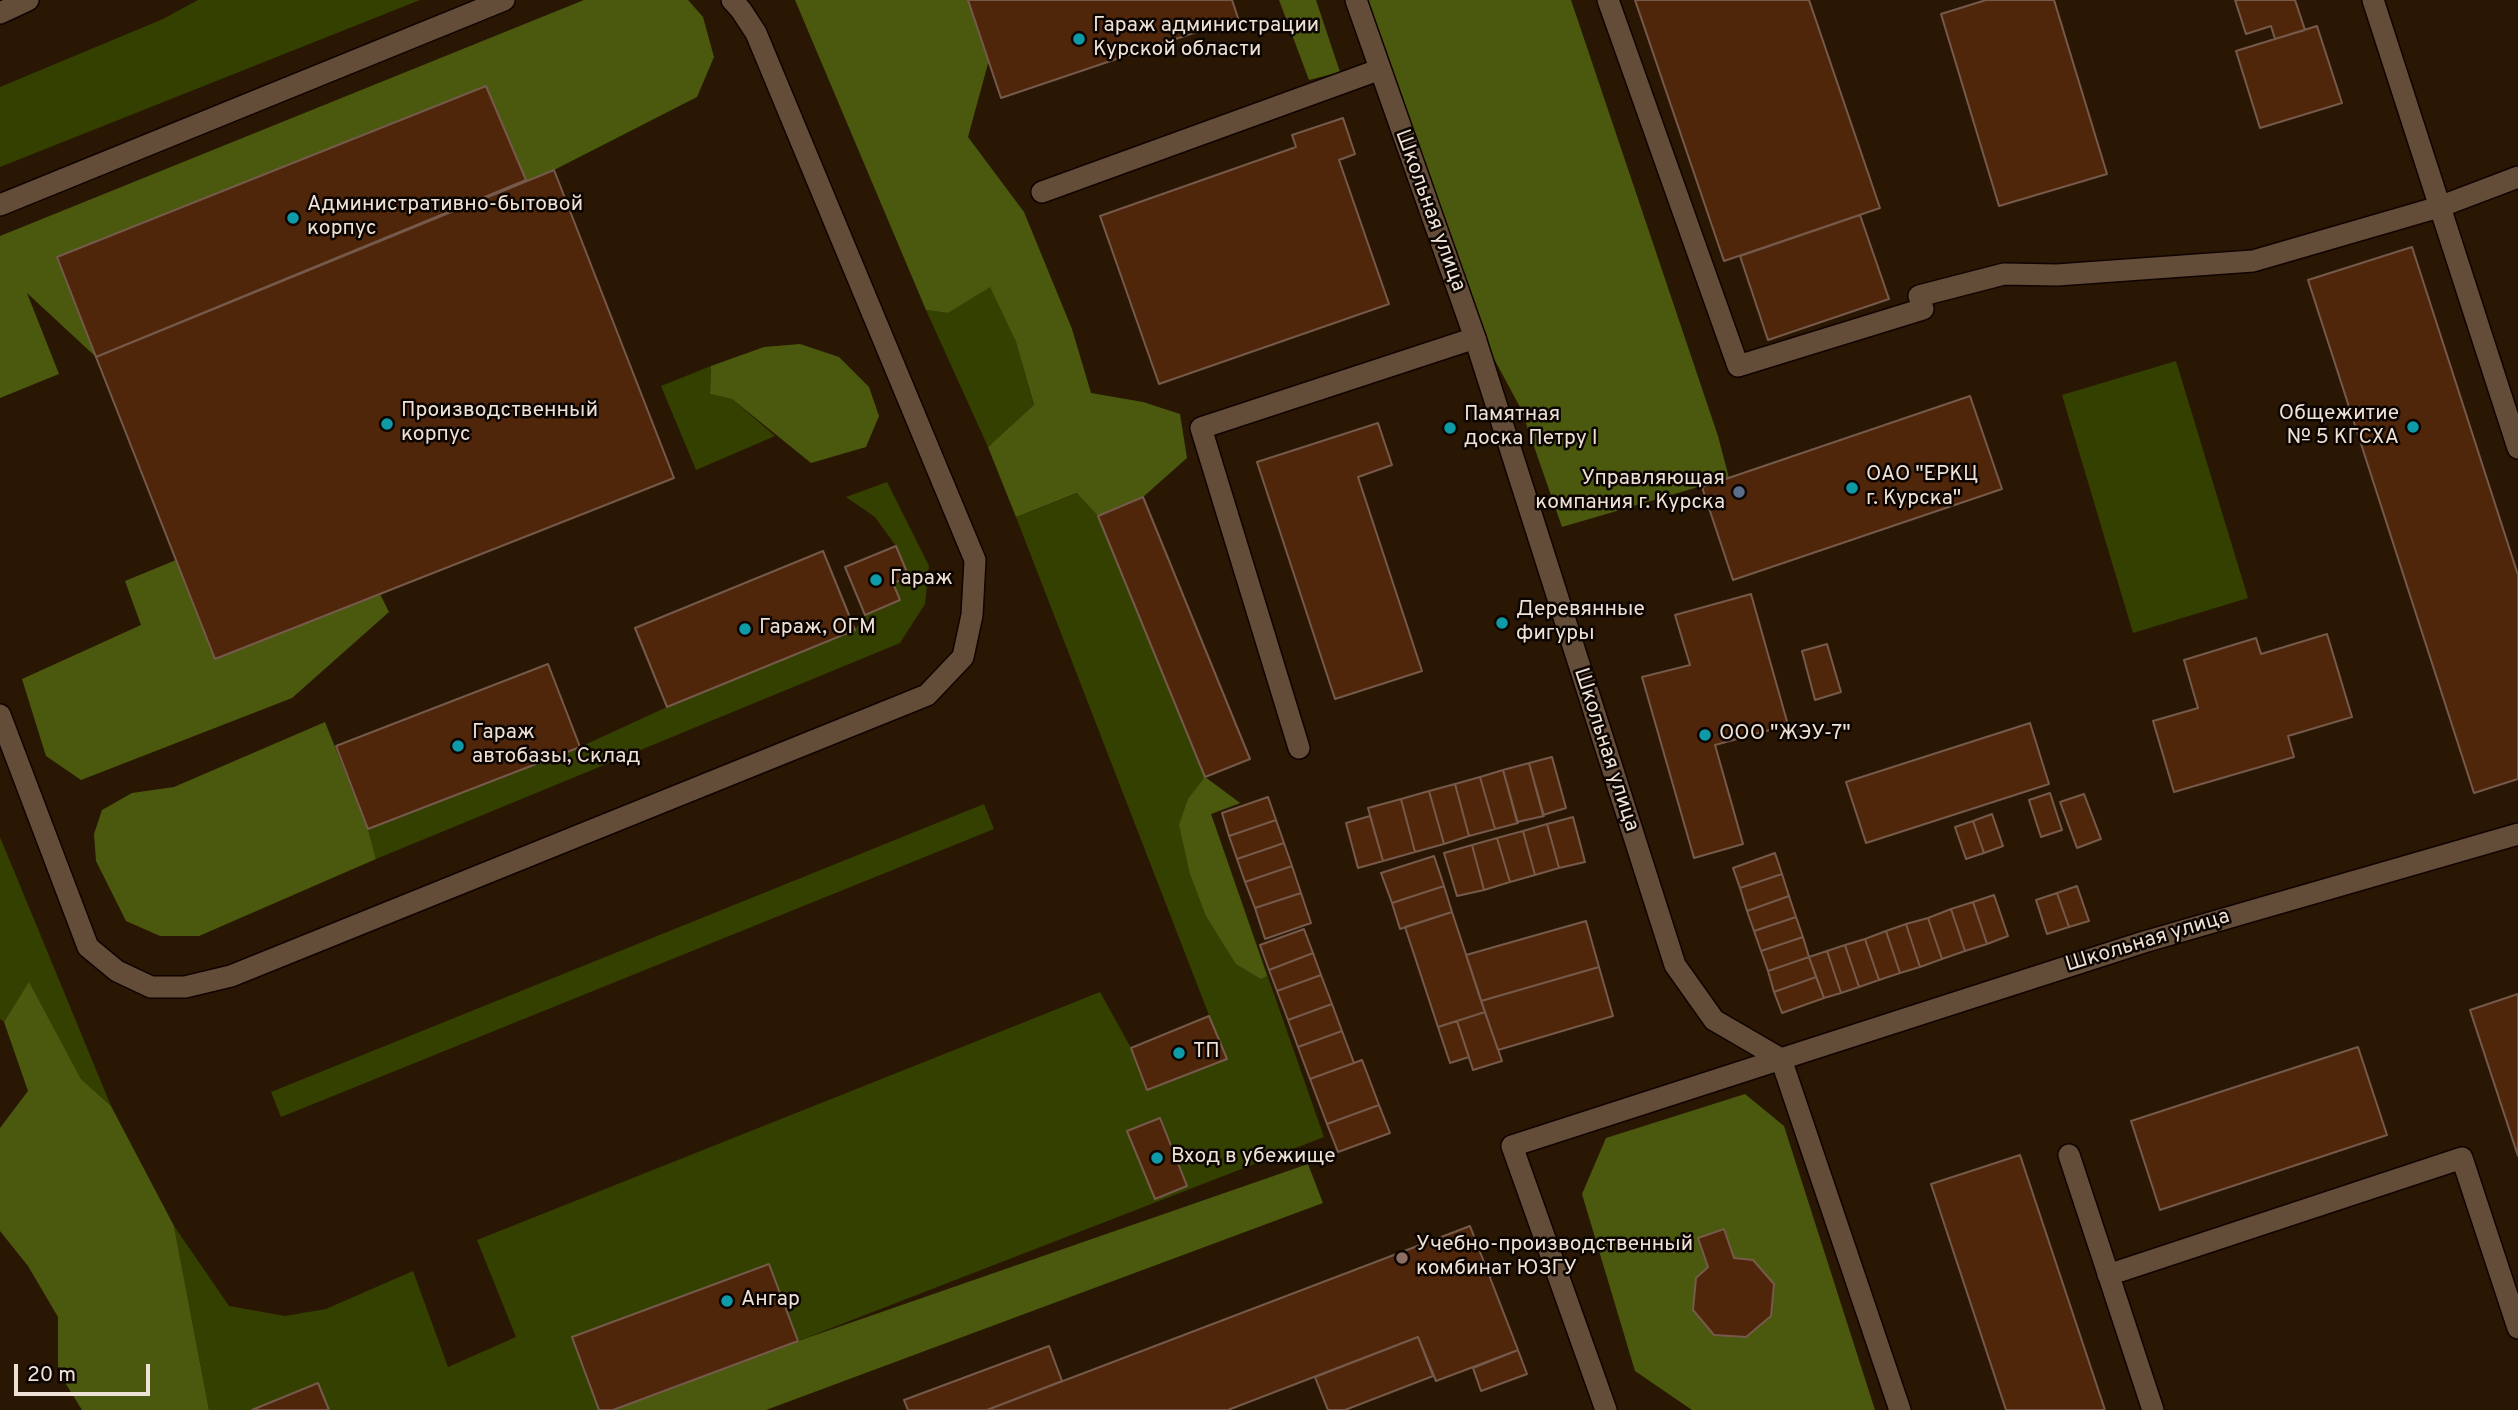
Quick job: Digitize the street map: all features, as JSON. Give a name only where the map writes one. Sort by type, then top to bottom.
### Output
[{"type":"street","points":[[0,13],[28,0]]},
{"type":"street","points":[[0,205],[504,0]]},
{"type":"street","points":[[0,715],[88,947],[117,971],[151,987],[186,987],[244,971],[927,695],[963,657],[972,615],[975,560],[756,33],[732,0]]},
{"type":"street","name":"Школьная улица","points":[[1356,0],[1378,69],[1475,338],[1675,965],[1714,1020],[1781,1059],[2144,942],[2518,834]]},
{"type":"street","points":[[1608,0],[1738,366],[1923,309],[1919,296],[2004,274],[2057,275],[2253,261],[2439,207],[2518,177]]},
{"type":"street","points":[[2373,0],[2518,449]]},
{"type":"street","points":[[1042,192],[1378,69]]},
{"type":"street","points":[[1299,748],[1201,428],[1475,338]]},
{"type":"street","points":[[1606,1410],[1512,1146],[1781,1059],[1900,1410]]},
{"type":"street","points":[[2068,1155],[2153,1410]]},
{"type":"street","points":[[2108,1275],[2462,1158],[2518,1328]]},
{"type":"green space","points":[[198,0],[420,0],[0,167],[0,87],[163,19]]},
{"type":"green space","points":[[584,0],[688,0],[703,17],[714,57],[697,97],[554,170],[96,357],[27,293],[59,374],[0,398],[0,236]]},
{"type":"green space","points":[[795,0],[968,0],[989,60],[968,137],[1024,212],[1072,329],[1091,393],[1143,402],[1180,414],[1187,458],[1143,497],[1098,516],[1077,493],[1016,517],[988,447],[1034,405],[1016,342],[990,287],[948,313],[926,310]]},
{"type":"green space","points":[[1279,0],[1316,0],[1340,72],[1309,80]]},
{"type":"green space","points":[[1354,0],[1571,0],[1718,436],[1729,478],[1562,527],[1521,409],[1484,340]]},
{"type":"green space","points":[[990,286],[1016,342],[1034,406],[988,447],[926,310],[948,313]]},
{"type":"green space","points":[[800,344],[839,357],[869,387],[879,416],[866,447],[811,463],[732,399],[710,394],[711,366],[764,347]]},
{"type":"green space","points":[[2176,361],[2248,598],[2133,633],[2062,395]]},
{"type":"green space","points":[[711,366],[710,394],[732,399],[775,436],[696,470],[661,386]]},
{"type":"green space","points":[[887,482],[929,566],[925,604],[900,643],[376,859],[368,829],[580,747],[667,707],[855,630],[865,615],[900,601],[893,583],[909,577],[896,546],[875,517],[846,497]]},
{"type":"green space","points":[[1078,493],[1098,516],[1205,777],[1240,803],[1211,814],[1324,1137],[798,1341],[769,1264],[599,1410],[209,1410],[174,1226],[229,1306],[285,1316],[326,1309],[413,1271],[448,1367],[516,1337],[477,1240],[1100,992],[1131,1048],[1147,1090],[1226,1059],[1016,517]]},
{"type":"green space","points":[[176,560],[215,658],[380,594],[389,612],[292,698],[81,780],[46,756],[22,679],[141,625],[125,581]]},
{"type":"green space","points":[[325,722],[368,829],[376,859],[199,936],[160,936],[126,921],[96,861],[94,834],[102,810],[132,793],[174,787]]},
{"type":"green space","points":[[1205,777],[1240,803],[1211,814],[1267,976],[1261,979],[1236,964],[1206,916],[1190,874],[1179,825],[1188,799]]},
{"type":"green space","points":[[984,804],[994,829],[281,1117],[271,1092]]},
{"type":"green space","points":[[0,837],[111,1106],[81,1079],[29,983],[4,1022],[0,1019]]},
{"type":"green space","points":[[29,982],[81,1079],[111,1106],[174,1226],[209,1410],[82,1410],[58,1371],[58,1317],[28,1266],[0,1231],[0,1128],[28,1091],[4,1022]]},
{"type":"green space","points":[[1745,1094],[1784,1126],[1875,1410],[1692,1410],[1635,1371],[1582,1194],[1606,1138]]},
{"type":"green space","points":[[1308,1164],[1323,1203],[766,1410],[613,1410],[798,1341]]},
{"type":"building","name":"Гараж администрации Курской области","points":[[968,0],[1232,0],[1238,18],[1001,98]]},
{"type":"building","points":[[1635,0],[1809,0],[1880,208],[1724,261]]},
{"type":"building","points":[[1986,0],[2054,0],[2107,174],[1999,206],[1941,14]]},
{"type":"building","points":[[2235,0],[2295,0],[2305,30],[2275,39],[2271,26],[2246,34]]},
{"type":"building","points":[[2317,26],[2342,103],[2260,128],[2236,51]]},
{"type":"building","name":"Административно-бытовой корпус","points":[[486,86],[526,180],[96,357],[57,257]]},
{"type":"building","points":[[1343,118],[1355,154],[1339,160],[1389,304],[1159,384],[1100,216],[1296,147],[1292,135]]},
{"type":"building","name":"Производственный корпус","points":[[554,170],[674,478],[215,659],[96,357]]},
{"type":"building","points":[[1860,215],[1889,299],[1768,340],[1740,256]]},
{"type":"building","name":"Общежитие № 5 КГСХА","points":[[2412,247],[2518,575],[2518,779],[2474,793],[2308,280]]},
{"type":"building","name":"ОАО \"ЕРКЦ г. Курска\"","points":[[1970,396],[2002,489],[1733,580],[1702,487]]},
{"type":"building","points":[[1378,423],[1392,465],[1358,477],[1422,671],[1335,699],[1257,462]]},
{"type":"building","points":[[1143,497],[1250,759],[1205,777],[1098,516]]},
{"type":"building","name":"Гараж","points":[[896,546],[909,577],[893,583],[900,600],[865,615],[845,567]]},
{"type":"building","name":"Гараж, ОГМ","points":[[823,551],[855,630],[667,707],[635,628]]},
{"type":"building","name":"ООО \"ЖЭУ-7\"","points":[[1751,594],[1788,725],[1715,745],[1743,844],[1694,858],[1642,677],[1690,665],[1675,615]]},
{"type":"building","points":[[2327,634],[2352,717],[2288,736],[2294,757],[2174,792],[2153,721],[2198,708],[2184,660],[2256,638],[2261,654]]},
{"type":"building","points":[[1827,644],[1841,692],[1815,700],[1802,651]]},
{"type":"building","name":"Гараж автобазы, Склад","points":[[548,664],[580,747],[368,829],[336,746]]},
{"type":"building","points":[[2030,723],[2049,784],[1866,843],[1846,782]]},
{"type":"building","points":[[1552,757],[1566,808],[1543,815],[1529,763]]},
{"type":"building","points":[[1529,763],[1544,816],[1517,822],[1503,770]]},
{"type":"building","points":[[1503,770],[1518,823],[1495,829],[1480,777]]},
{"type":"building","points":[[1480,777],[1495,829],[1469,836],[1455,784]]},
{"type":"building","points":[[1455,784],[1469,836],[1444,844],[1429,791]]},
{"type":"building","points":[[1429,791],[1444,844],[1415,852],[1401,799]]},
{"type":"building","points":[[2050,793],[2062,830],[2041,837],[2029,800]]},
{"type":"building","points":[[2084,794],[2101,839],[2077,848],[2060,802]]},
{"type":"building","points":[[1268,797],[1276,820],[1229,836],[1222,813]]},
{"type":"building","points":[[1401,799],[1415,852],[1383,861],[1368,808]]},
{"type":"building","points":[[1992,814],[2003,846],[1984,853],[1973,821]]},
{"type":"building","points":[[1370,816],[1383,861],[1358,868],[1346,823]]},
{"type":"building","points":[[1573,817],[1585,862],[1559,868],[1547,824]]},
{"type":"building","points":[[1276,820],[1284,843],[1237,859],[1229,836]]},
{"type":"building","points":[[1973,821],[1984,853],[1966,859],[1955,827]]},
{"type":"building","points":[[1547,824],[1559,868],[1535,875],[1523,831]]},
{"type":"building","points":[[1523,831],[1535,875],[1510,882],[1497,838]]},
{"type":"building","points":[[1497,838],[1510,882],[1484,890],[1472,845]]},
{"type":"building","points":[[1284,843],[1292,866],[1245,882],[1237,859]]},
{"type":"building","points":[[1472,845],[1484,890],[1457,896],[1444,853]]},
{"type":"building","points":[[1775,853],[1782,874],[1740,888],[1733,868]]},
{"type":"building","points":[[1434,856],[1444,886],[1392,903],[1381,873]]},
{"type":"building","points":[[1292,866],[1301,893],[1255,908],[1245,882]]},
{"type":"building","points":[[1782,874],[1789,896],[1747,911],[1740,888]]},
{"type":"building","points":[[1444,886],[1452,912],[1400,929],[1392,903]]},
{"type":"building","points":[[2077,886],[2089,921],[2069,927],[2057,893]]},
{"type":"building","points":[[1301,893],[1311,923],[1265,939],[1255,908]]},
{"type":"building","points":[[2057,893],[2069,927],[2047,934],[2036,900]]},
{"type":"building","points":[[1994,895],[2008,936],[1987,944],[1973,902]]},
{"type":"building","points":[[1789,896],[1796,917],[1754,931],[1747,911]]},
{"type":"building","points":[[1973,902],[1987,944],[1965,951],[1951,909]]},
{"type":"building","points":[[1951,909],[1965,951],[1942,959],[1928,918]]},
{"type":"building","points":[[1452,912],[1485,1012],[1438,1027],[1405,927]]},
{"type":"building","points":[[1796,917],[1803,937],[1761,951],[1754,931]]},
{"type":"building","points":[[1928,918],[1942,959],[1920,967],[1906,924]]},
{"type":"building","points":[[1586,921],[1599,967],[1481,1001],[1466,955]]},
{"type":"building","points":[[1906,924],[1920,967],[1900,973],[1886,931]]},
{"type":"building","points":[[1304,929],[1313,953],[1269,970],[1260,945]]},
{"type":"building","points":[[1886,931],[1900,973],[1879,980],[1865,939]]},
{"type":"building","points":[[1803,937],[1809,957],[1768,971],[1761,951]]},
{"type":"building","points":[[1865,939],[1879,980],[1859,987],[1845,945]]},
{"type":"building","points":[[1845,945],[1859,987],[1841,993],[1827,951]]},
{"type":"building","points":[[1827,951],[1841,993],[1824,998],[1809,957]]},
{"type":"building","points":[[1313,953],[1321,975],[1277,991],[1269,970]]},
{"type":"building","points":[[1809,957],[1816,977],[1774,992],[1768,971]]},
{"type":"building","points":[[1599,967],[1613,1016],[1498,1050],[1481,1001]]},
{"type":"building","points":[[1321,975],[1332,1004],[1288,1020],[1277,991]]},
{"type":"building","points":[[1816,977],[1824,998],[1782,1013],[1774,992]]},
{"type":"building","points":[[2518,994],[2518,1156],[2470,1010]]},
{"type":"building","points":[[1332,1004],[1342,1031],[1298,1047],[1288,1020]]},
{"type":"building","points":[[1485,1012],[1502,1061],[1473,1070],[1457,1021]]},
{"type":"building","name":"ТП","points":[[1209,1016],[1227,1059],[1147,1090],[1131,1048]]},
{"type":"building","points":[[1457,1021],[1469,1057],[1450,1063],[1438,1027]]},
{"type":"building","points":[[1342,1031],[1354,1063],[1310,1079],[1298,1047]]},
{"type":"building","points":[[2358,1047],[2387,1135],[2160,1210],[2131,1121]]},
{"type":"building","points":[[1362,1060],[1379,1105],[1327,1124],[1310,1079]]},
{"type":"building","points":[[1379,1105],[1390,1133],[1338,1152],[1327,1124]]},
{"type":"building","name":"Вход в убежище","points":[[1160,1118],[1187,1186],[1155,1199],[1127,1131]]},
{"type":"building","points":[[2020,1155],[2105,1410],[2006,1410],[1931,1184]]},
{"type":"building","points":[[1470,1226],[1518,1350],[1436,1381],[1418,1337],[1228,1410],[987,1410]]},
{"type":"building","points":[[1724,1229],[1734,1258],[1753,1260],[1774,1284],[1771,1316],[1746,1337],[1714,1335],[1693,1310],[1696,1278],[1708,1267],[1698,1238]]},
{"type":"building","name":"Ангар","points":[[769,1264],[798,1341],[613,1410],[599,1410],[572,1337]]},
{"type":"building","points":[[1418,1337],[1433,1376],[1345,1410],[1328,1410],[1315,1377]]},
{"type":"building","points":[[1049,1346],[1062,1381],[987,1410],[908,1410],[904,1400]]},
{"type":"building","points":[[1518,1350],[1527,1374],[1481,1391],[1473,1368]]},
{"type":"building","points":[[318,1383],[329,1410],[252,1410]]},
{"type":"place","name":"Гараж администрации Курской области","points":[[1079,39]]},
{"type":"place","name":"Административно-бытовой корпус","points":[[293,218]]},
{"type":"place","name":"Производственный корпус","points":[[387,424]]},
{"type":"place","name":"Общежитие № 5 КГСХА","points":[[2413,427]]},
{"type":"place","name":"Памятная доска Петру I","points":[[1450,428]]},
{"type":"place","name":"ОАО \"ЕРКЦ г. Курска\"","points":[[1852,488]]},
{"type":"place","name":"Управляющая компания г. Курска","points":[[1739,492]]},
{"type":"place","name":"Гараж","points":[[876,580]]},
{"type":"place","name":"Деревянные фигуры","points":[[1502,623]]},
{"type":"place","name":"Гараж, ОГМ","points":[[745,629]]},
{"type":"place","name":"ООО \"ЖЭУ-7\"","points":[[1705,735]]},
{"type":"place","name":"Гараж автобазы, Склад","points":[[458,746]]},
{"type":"place","name":"ТП","points":[[1179,1053]]},
{"type":"place","name":"Вход в убежище","points":[[1157,1158]]},
{"type":"place","name":"Учебно-производственный комбинат ЮЗГУ","points":[[1402,1258]]},
{"type":"place","name":"Ангар","points":[[727,1301]]}]
